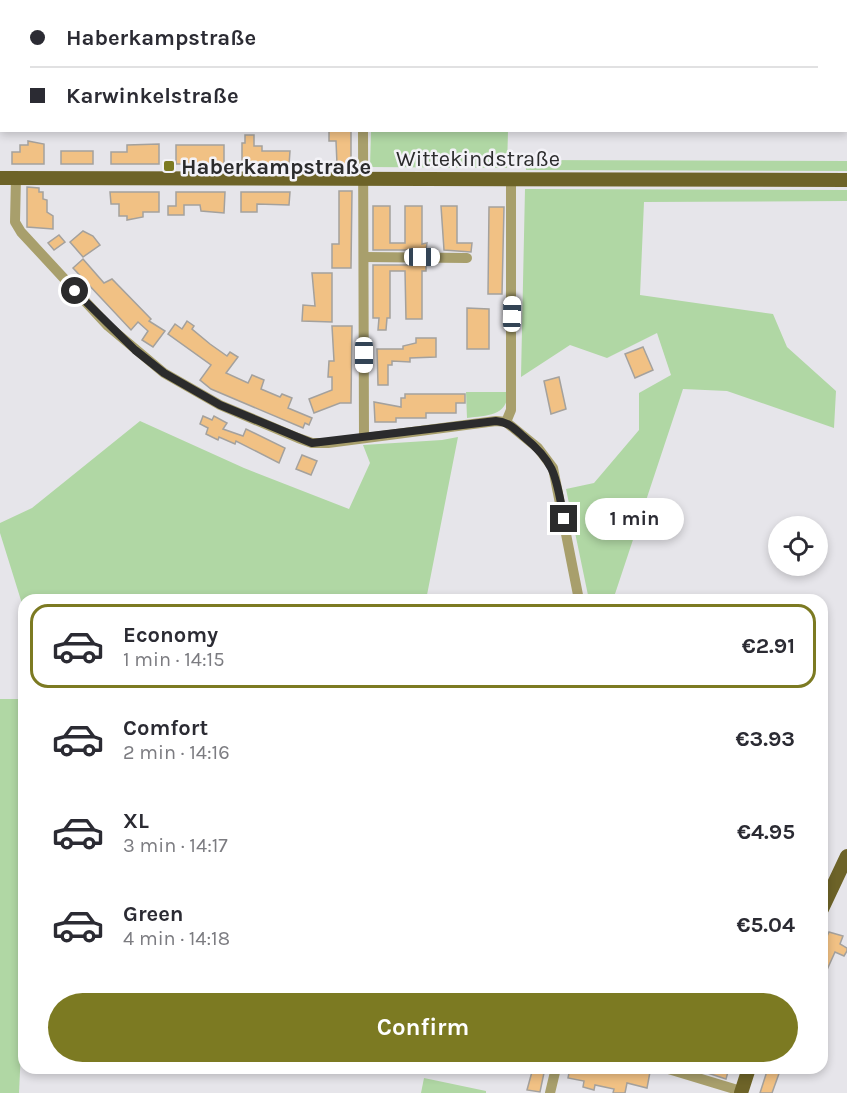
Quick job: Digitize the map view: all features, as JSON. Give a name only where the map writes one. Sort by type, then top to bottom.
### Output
[{"type":"main road","name":"Wittekindstraße","points":[[0,178],[847,180]]},
{"type":"main road","points":[[828,896],[847,856]]},
{"type":"main road","points":[[741,1092],[747,1074]]},
{"type":"street","points":[[363,132],[364,437]]},
{"type":"street","points":[[16,177],[15,222],[21,232],[108,326],[164,373],[220,405],[312,443],[496,421],[506,422],[538,448],[553,468],[578,594]]},
{"type":"street","points":[[506,422],[511,410],[511,179]]},
{"type":"street","points":[[364,257],[467,258]]},
{"type":"street","points":[[550,1093],[555,1074]]},
{"type":"street","points":[[684,1074],[741,1092]]},
{"type":"green space","points":[[371,132],[508,132],[507,168],[370,167]]},
{"type":"green space","points":[[526,160],[847,161],[847,171],[526,170]]},
{"type":"green space","points":[[525,189],[847,190],[847,201],[644,202],[640,295],[773,314],[787,347],[836,391],[834,428],[727,391],[683,389],[615,594],[588,594],[566,489],[594,483],[639,430],[639,393],[671,375],[657,333],[607,358],[570,345],[521,377]]},
{"type":"green space","points":[[466,392],[508,392],[507,400],[500,410],[488,415],[467,418]]},
{"type":"green space","points":[[140,421],[244,468],[349,509],[370,463],[363,445],[458,437],[427,594],[19,594],[0,533],[0,523],[32,508]]},
{"type":"green space","points":[[0,699],[18,699],[18,1074],[20,1074],[19,1093],[0,1093]]},
{"type":"green space","points":[[424,1078],[486,1091],[486,1093],[421,1093]]},
{"type":"building","points":[[329,132],[351,132],[351,165],[337,164],[336,141],[329,141]]},
{"type":"building","points":[[245,135],[254,135],[254,146],[262,146],[262,151],[290,151],[289,165],[242,164],[242,143],[245,143]]},
{"type":"building","points":[[28,141],[44,144],[44,164],[12,164],[12,152],[20,152],[20,145],[28,145]]},
{"type":"building","points":[[159,144],[159,164],[111,164],[111,152],[127,152],[127,145]]},
{"type":"building","points":[[176,145],[224,145],[224,164],[176,164]]},
{"type":"building","points":[[61,151],[93,151],[93,164],[61,164]]},
{"type":"building","points":[[27,187],[39,188],[39,192],[43,192],[43,199],[47,200],[47,212],[53,216],[53,229],[27,227]]},
{"type":"building","points":[[339,191],[352,191],[351,268],[332,268],[332,244],[339,244]]},
{"type":"building","points":[[110,192],[159,192],[159,212],[143,212],[143,217],[127,220],[127,216],[119,216],[119,204],[111,204]]},
{"type":"building","points":[[176,192],[225,192],[224,213],[201,211],[200,205],[184,205],[184,215],[168,215],[168,206],[176,206]]},
{"type":"building","points":[[241,192],[290,192],[289,205],[257,204],[257,212],[241,212]]},
{"type":"building","points":[[373,206],[390,206],[390,243],[405,243],[405,206],[422,206],[422,244],[427,243],[426,250],[373,250]]},
{"type":"building","points":[[441,206],[457,206],[457,243],[472,243],[471,252],[444,250]]},
{"type":"building","points":[[489,207],[504,207],[502,294],[488,294]]},
{"type":"building","points":[[83,231],[93,236],[100,245],[83,257],[70,242]]},
{"type":"building","points":[[59,235],[65,242],[54,250],[48,243]]},
{"type":"building","points":[[83,259],[104,283],[112,279],[151,319],[149,321],[165,331],[153,347],[142,340],[148,331],[138,322],[131,330],[73,268]]},
{"type":"building","points":[[373,265],[426,265],[426,271],[422,271],[422,319],[406,319],[405,271],[390,271],[390,318],[387,318],[386,330],[378,330],[379,318],[373,318]]},
{"type":"building","points":[[312,273],[332,273],[332,322],[302,321],[303,305],[315,306]]},
{"type":"building","points":[[467,308],[489,309],[489,349],[467,349]]},
{"type":"building","points":[[187,321],[194,326],[192,329],[227,356],[230,352],[238,357],[226,373],[248,383],[252,375],[264,380],[261,389],[280,397],[282,394],[292,398],[288,408],[312,418],[309,425],[305,423],[303,428],[211,389],[200,380],[211,365],[168,334],[175,324],[182,329]]},
{"type":"building","points":[[332,326],[352,326],[351,403],[340,403],[314,413],[309,399],[332,390],[332,377],[328,377],[329,361],[334,361]]},
{"type":"building","points":[[416,338],[436,338],[436,357],[410,358],[410,362],[392,361],[392,365],[388,365],[388,385],[378,385],[377,349],[403,349],[403,346],[416,343]]},
{"type":"building","points":[[643,347],[653,370],[635,378],[625,354]]},
{"type":"building","points":[[559,377],[566,409],[551,414],[544,381]]},
{"type":"building","points":[[405,394],[465,394],[465,403],[456,403],[456,413],[426,413],[426,418],[396,418],[396,422],[375,422],[374,402],[401,407],[401,398],[405,398]]},
{"type":"building","points":[[203,416],[212,420],[214,416],[227,423],[223,429],[243,436],[246,429],[285,448],[279,463],[236,441],[235,444],[206,434],[208,428],[200,424]]},
{"type":"building","points":[[302,455],[317,461],[311,475],[296,469]]},
{"type":"building","points":[[829,932],[843,936],[840,944],[847,948],[847,951],[844,956],[835,952],[828,968]]},
{"type":"building","points":[[531,1074],[544,1074],[540,1092],[527,1090]]},
{"type":"building","points":[[569,1074],[650,1074],[647,1088],[627,1083],[625,1093],[613,1093],[614,1089],[595,1085],[594,1090],[583,1087],[584,1081],[568,1078]]},
{"type":"building","points":[[711,1074],[727,1074],[726,1079]]},
{"type":"building","points":[[766,1074],[779,1074],[772,1093],[760,1093]]},
{"type":"place","name":"Haberkampstraße","points":[[169,166]]},
{"type":"route","points":[[75,291],[108,326],[135,350],[192,391],[312,443],[328,443],[496,421],[506,422],[538,448],[553,468],[564,519]]}]
